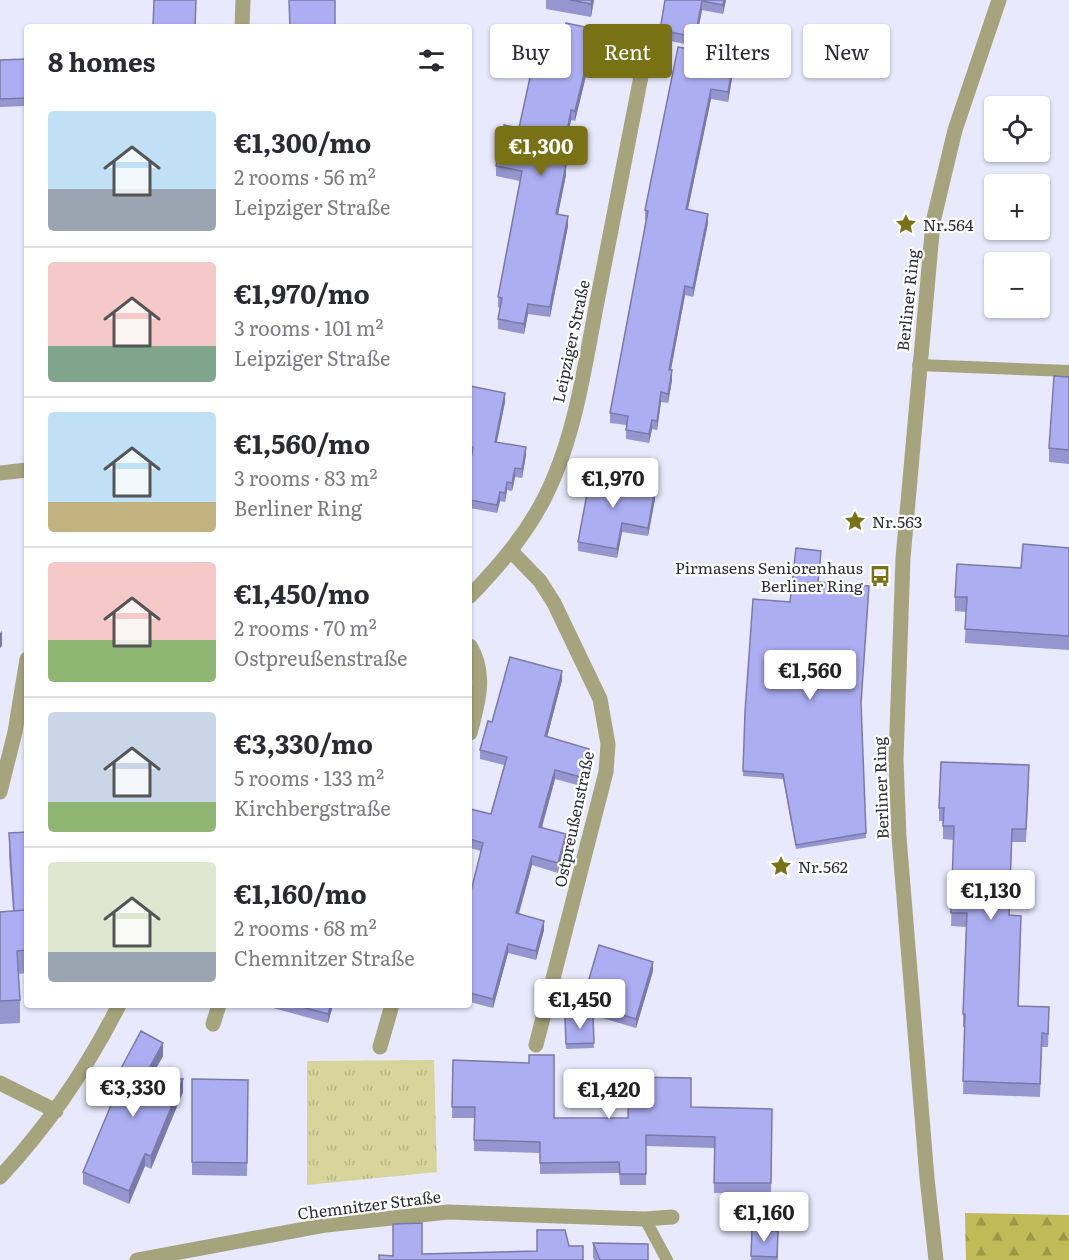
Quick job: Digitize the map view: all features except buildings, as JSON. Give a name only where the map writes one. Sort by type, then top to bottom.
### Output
[{"type":"street","points":[[242,24],[243,0]]},
{"type":"street","name":"Berliner Ring","points":[[936,1260],[927,1178],[900,848],[896,760],[903,558],[918,365],[933,222],[955,130],[999,0]]},
{"type":"street","name":"Leipziger Straße","points":[[472,594],[511,551],[545,498],[565,449],[586,357],[641,78]]},
{"type":"street","points":[[0,473],[24,470]]},
{"type":"street","name":"Ostpreußenstraße","points":[[511,551],[540,581],[582,658],[600,699],[608,744],[606,772],[536,1045]]},
{"type":"street","points":[[472,649],[477,658],[481,675],[472,723]]},
{"type":"street","points":[[0,792],[15,732],[24,678]]},
{"type":"street","points":[[0,1177],[56,1111],[84,1068],[117,1008]]},
{"type":"street","points":[[213,1024],[218,1008]]},
{"type":"street","points":[[380,1047],[391,1008]]},
{"type":"street","points":[[0,1083],[56,1111]]},
{"type":"street","name":"Chemnitzer Straße","points":[[137,1260],[326,1226],[448,1212],[645,1219],[672,1217]]},
{"type":"lane","points":[[918,365],[1069,371]]},
{"type":"lane","points":[[645,1219],[667,1260]]},
{"type":"green space","points":[[434,1060],[437,1172],[307,1185],[307,1061]]},
{"type":"green space","points":[[965,1213],[1069,1215],[1069,1260],[966,1260]]},
{"type":"place","name":"Nr.564","points":[[906,224]]},
{"type":"place","name":"Nr.563","points":[[855,521]]},
{"type":"place","name":"Pirmasens Seniorenhaus Berliner Ring","points":[[880,576]]},
{"type":"place","name":"Nr.562","points":[[781,866]]}]
